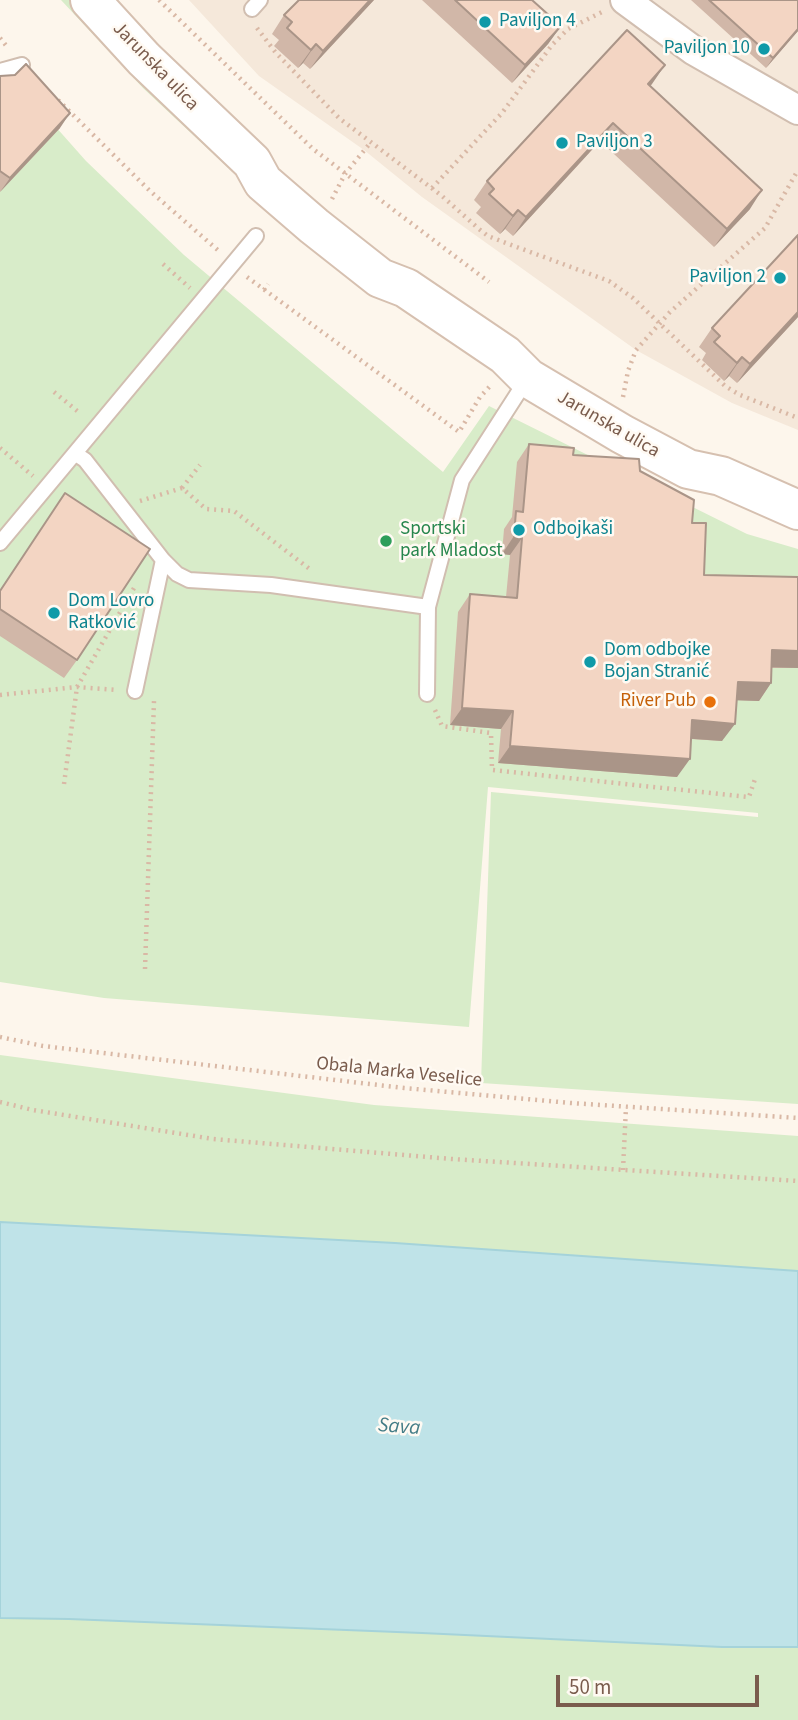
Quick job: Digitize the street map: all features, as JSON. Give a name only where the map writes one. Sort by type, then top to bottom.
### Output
[{"type":"street","name":"Jarunska ulica","points":[[90,0],[144,59],[251,162],[271,170],[389,267],[406,288],[517,375],[536,366],[610,411],[695,454],[721,476],[798,510]]},
{"type":"street","points":[[617,4],[798,110]]},
{"type":"lane","points":[[0,71],[22,65]]},
{"type":"lane","points":[[0,543],[256,236]]},
{"type":"lane","points":[[427,694],[428,607],[462,480],[517,375]]},
{"type":"lane","points":[[76,454],[85,460],[160,556],[177,574],[188,580],[271,585],[428,607]]},
{"type":"lane","points":[[135,691],[160,556]]},
{"type":"path","points":[[159,0],[303,139],[345,174],[489,282]]},
{"type":"path","points":[[432,188],[502,113],[552,45],[568,29],[617,4]]},
{"type":"path","points":[[256,5],[257,28],[276,53],[339,118],[432,188],[488,236],[609,281],[633,298],[725,386],[740,395],[798,418]]},
{"type":"path","points":[[22,65],[150,191],[232,264],[459,432],[476,398],[495,381],[517,375]]},
{"type":"path","points":[[326,209],[345,174],[370,142]]},
{"type":"path","points":[[621,408],[628,370],[636,350],[659,323],[765,228],[798,170]]},
{"type":"path","points":[[264,290],[268,284]]},
{"type":"path","points":[[54,392],[97,429]]},
{"type":"path","points":[[0,448],[47,488]]},
{"type":"path","points":[[122,506],[182,488],[200,465]]},
{"type":"path","points":[[182,488],[206,509],[234,511],[345,596]]},
{"type":"path","points":[[64,784],[76,687],[160,556]]},
{"type":"path","points":[[0,695],[76,687],[153,693],[145,969]]},
{"type":"path","points":[[427,694],[442,726],[491,733],[492,771],[749,797],[755,779]]},
{"type":"path","name":"Obala Marka Veselice","points":[[0,1037],[43,1046],[418,1089],[626,1107],[798,1118]]},
{"type":"path","points":[[0,1102],[33,1110],[213,1139],[452,1159],[798,1181]]},
{"type":"path","points":[[623,1170],[626,1107]]},
{"type":"shaded area","points":[[189,0],[798,0],[798,430],[732,403],[636,350],[259,76]]},
{"type":"green space","points":[[61,0],[69,0],[255,193],[143,88]]},
{"type":"green space","name":"Sportski park Mladost","points":[[0,64],[86,161],[184,255],[443,472],[489,406],[747,534],[798,549],[798,1104],[481,1083],[491,792],[758,817],[758,813],[488,787],[469,1027],[104,998],[0,982]]},
{"type":"green space","points":[[0,1055],[374,1105],[798,1136],[798,1271],[395,1243],[0,1222]]},
{"type":"green space","points":[[0,1618],[722,1647],[798,1647],[798,1720],[0,1720]]},
{"type":"water","name":"Sava","points":[[0,1222],[395,1243],[798,1271],[798,1647],[722,1647],[0,1618]]},
{"type":"building","points":[[299,0],[370,0],[323,51],[316,44],[311,50],[287,28],[292,22],[284,15]]},
{"type":"building","points":[[455,0],[532,0],[561,26],[525,65]]},
{"type":"building","name":"Paviljon 10","points":[[709,0],[798,0],[798,29],[773,58]]},
{"type":"building","name":"Paviljon 3","points":[[627,30],[665,65],[648,84],[762,190],[727,229],[613,123],[526,217],[518,210],[513,216],[489,194],[494,189],[487,181]]},
{"type":"building","points":[[26,64],[70,113],[10,178],[0,171],[0,76],[15,75]]},
{"type":"building","name":"Paviljon 2","points":[[798,235],[798,312],[750,364],[742,357],[737,363],[714,342],[720,336],[712,328]]},
{"type":"building","name":"Dom odbojke Bojan Stranić","points":[[529,444],[574,448],[573,455],[639,459],[640,471],[694,500],[692,523],[706,523],[704,575],[798,577],[798,651],[772,650],[771,683],[738,682],[735,724],[692,720],[690,759],[510,746],[513,711],[462,708],[470,594],[517,598],[522,538],[514,536],[516,511],[523,512]]},
{"type":"building","name":"Dom Lovro Ratković","points":[[65,493],[150,549],[77,660],[0,609],[0,591]]},
{"type":"place","name":"Paviljon 4","points":[[485,22]]},
{"type":"place","name":"Paviljon 10","points":[[764,49]]},
{"type":"place","name":"Paviljon 3","points":[[562,143]]},
{"type":"place","name":"Paviljon 2","points":[[780,278]]},
{"type":"place","name":"Odbojkaši","points":[[519,530]]},
{"type":"place","name":"Sportski park Mladost","points":[[386,541]]},
{"type":"place","name":"Dom Lovro Ratković","points":[[54,613]]},
{"type":"place","name":"Dom odbojke Bojan Stranić","points":[[590,662]]},
{"type":"place","name":"River Pub","points":[[710,702]]}]
